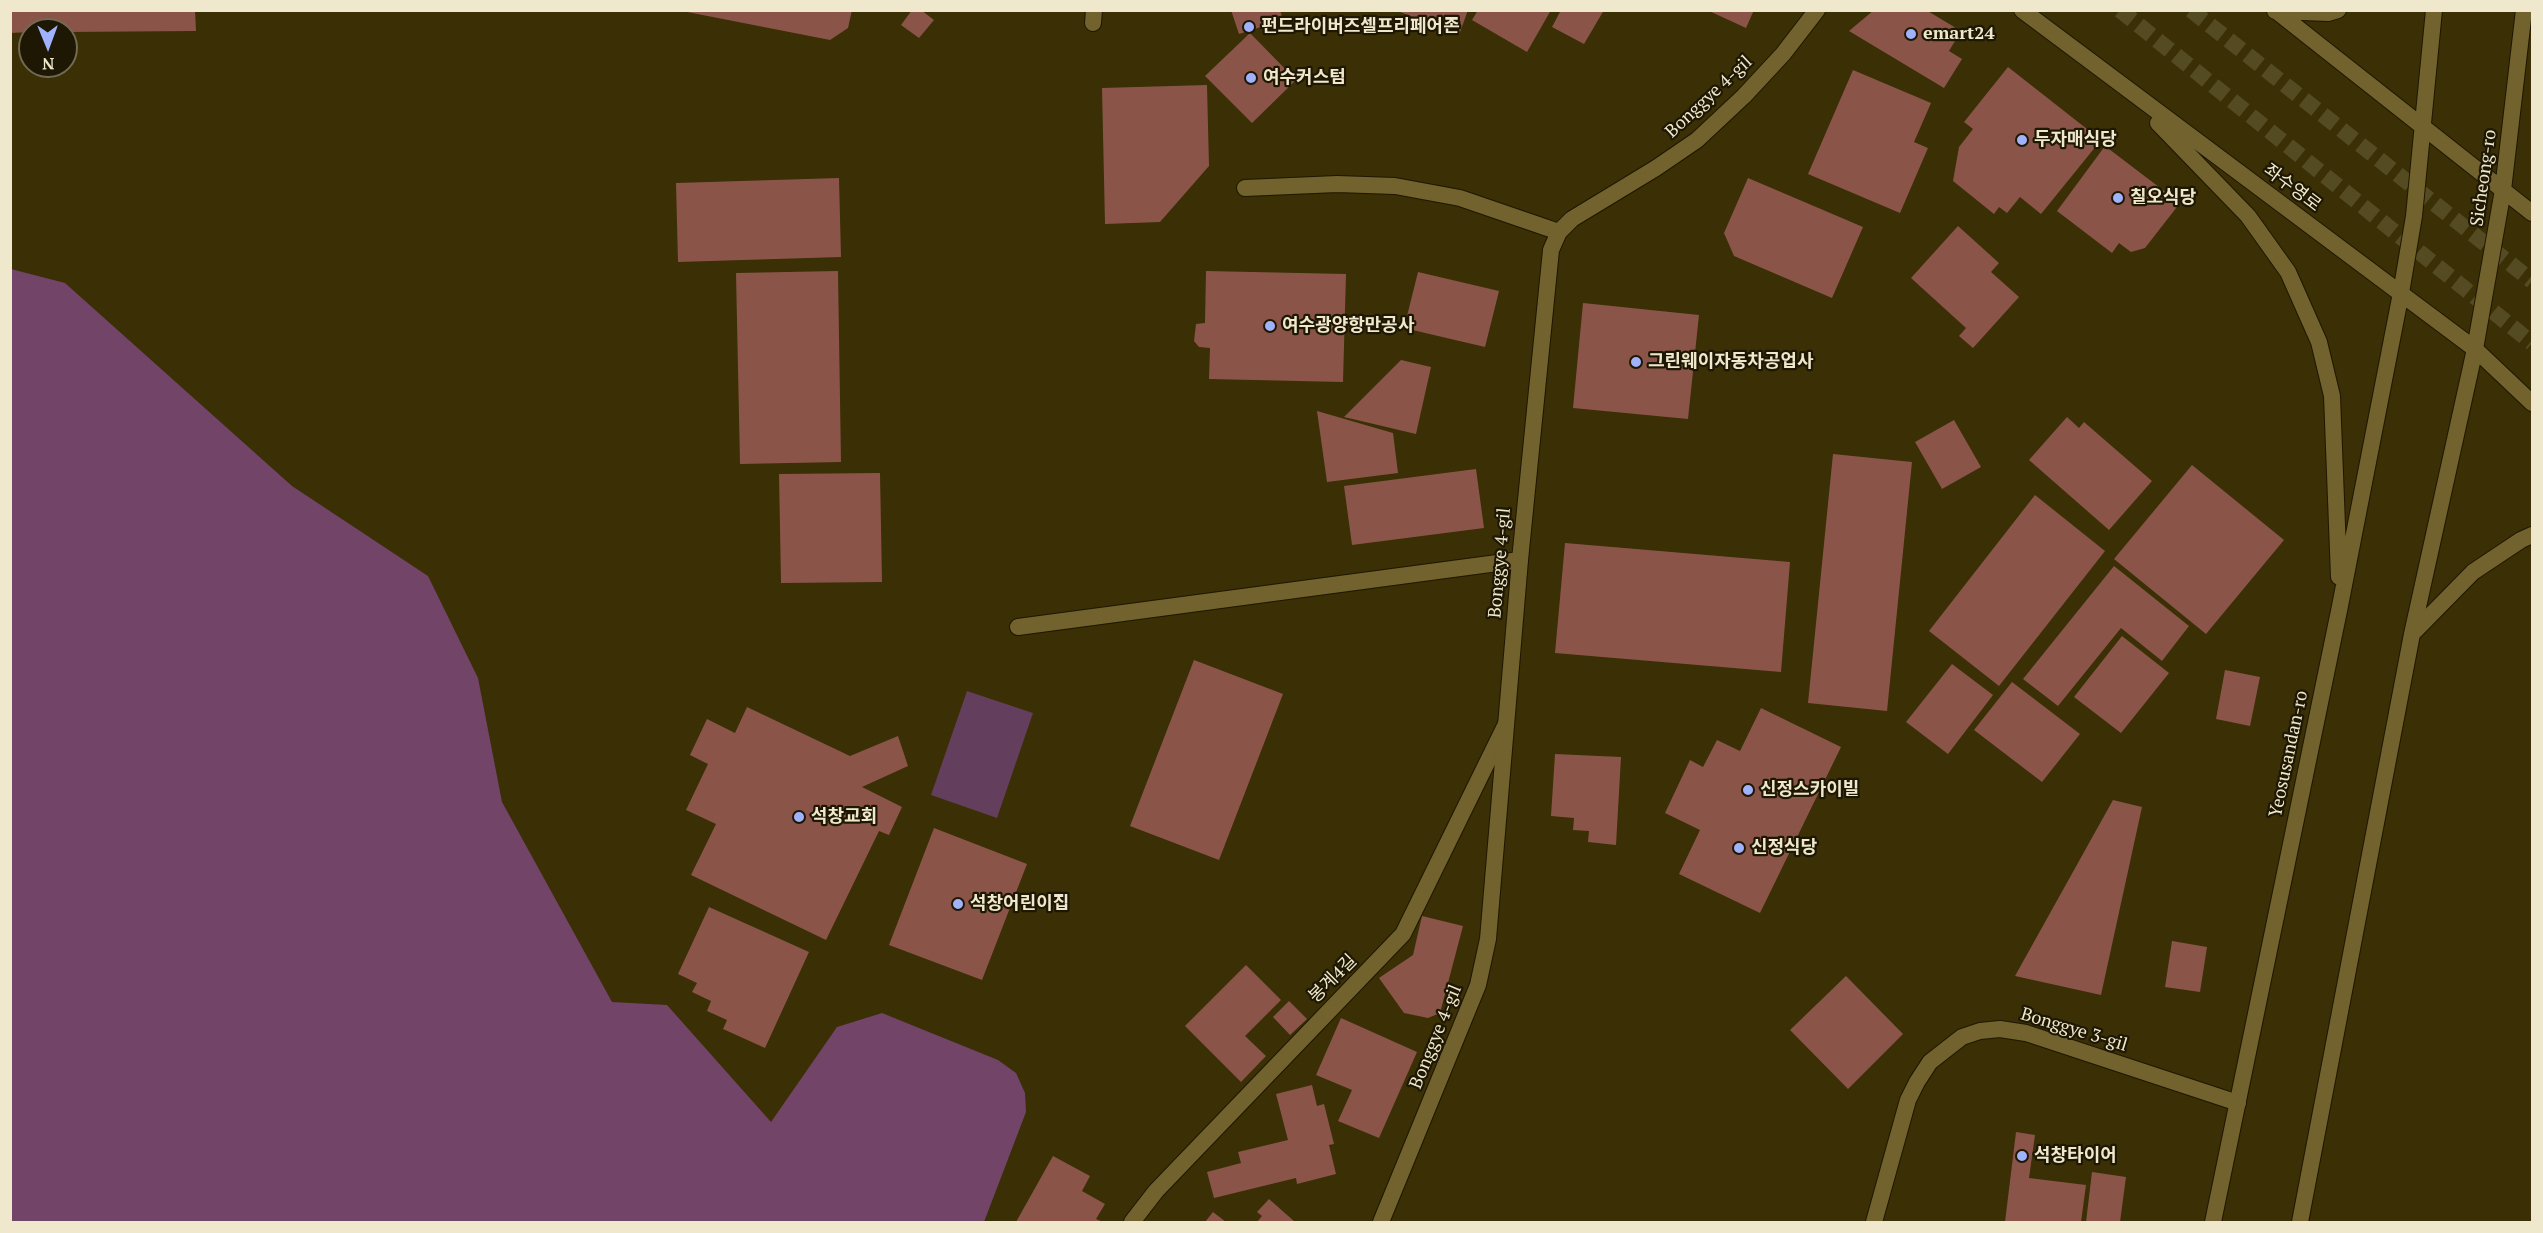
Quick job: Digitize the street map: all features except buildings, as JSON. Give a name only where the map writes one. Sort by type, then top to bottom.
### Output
[{"type":"street","name":"Bonggye 4-gil","points":[[1381,1222],[1459,1033],[1484,963],[1492,899],[1520,560],[1551,250],[1559,232],[1572,219],[1697,140],[1744,96],[1783,54],[1817,10]]},
{"type":"street","name":"좌수영로","points":[[2022,10],[2475,349],[2532,403]]},
{"type":"street","points":[[2275,11],[2328,13],[2338,10]]},
{"type":"street","points":[[2401,293],[2414,216],[2433,10]]},
{"type":"street","name":"Sicheong-ro","points":[[2475,349],[2503,190],[2524,10]]},
{"type":"street","points":[[2275,11],[2532,213]]},
{"type":"street","points":[[2118,82],[2248,216],[2288,272],[2319,342],[2332,396],[2340,606]]},
{"type":"street","points":[[1245,188],[1337,184],[1395,186],[1460,198],[1559,232]]},
{"type":"street","name":"Yeosusandan-ro","points":[[2213,1222],[2340,606],[2401,293]]},
{"type":"street","points":[[2300,1222],[2412,634],[2475,349]]},
{"type":"street","points":[[2412,634],[2473,572],[2532,535]]},
{"type":"street","points":[[1018,627],[1520,560]]},
{"type":"street","name":"봉계4길","points":[[1132,1222],[1156,1191],[1403,934],[1506,724]]},
{"type":"street","name":"Bonggye 3-gil","points":[[1874,1222],[1908,1100],[1930,1062],[1962,1037],[2000,1029],[2026,1033],[2238,1103]]},
{"type":"shaded area","points":[[11,269],[65,283],[292,486],[428,576],[478,678],[502,802],[612,1002],[667,1005],[771,1122],[837,1027],[882,1013],[998,1060],[1016,1073],[1025,1093],[1026,1112],[984,1222],[11,1222]]},
{"type":"shaded area","points":[[967,691],[1033,713],[997,818],[931,795]]},
{"type":"tunnel","points":[[2120,10],[2532,343]]},
{"type":"tunnel","points":[[2191,10],[2532,281]]},
{"type":"place","name":"펀드라이버즈셀프리페어존","points":[[1249,27]]},
{"type":"place","name":"emart24","points":[[1911,34]]},
{"type":"place","name":"여수커스텀","points":[[1251,78]]},
{"type":"place","name":"두자매식당","points":[[2022,140]]},
{"type":"place","name":"칠오식당","points":[[2118,198]]},
{"type":"place","name":"여수광양항만공사","points":[[1270,326]]},
{"type":"place","name":"그린웨이자동차공업사","points":[[1636,362]]},
{"type":"place","name":"신정스카이빌","points":[[1748,790]]},
{"type":"place","name":"석창교회","points":[[799,817]]},
{"type":"place","name":"신정식당","points":[[1739,848]]},
{"type":"place","name":"석창어린이집","points":[[958,904]]},
{"type":"place","name":"석창타이어","points":[[2022,1156]]}]
